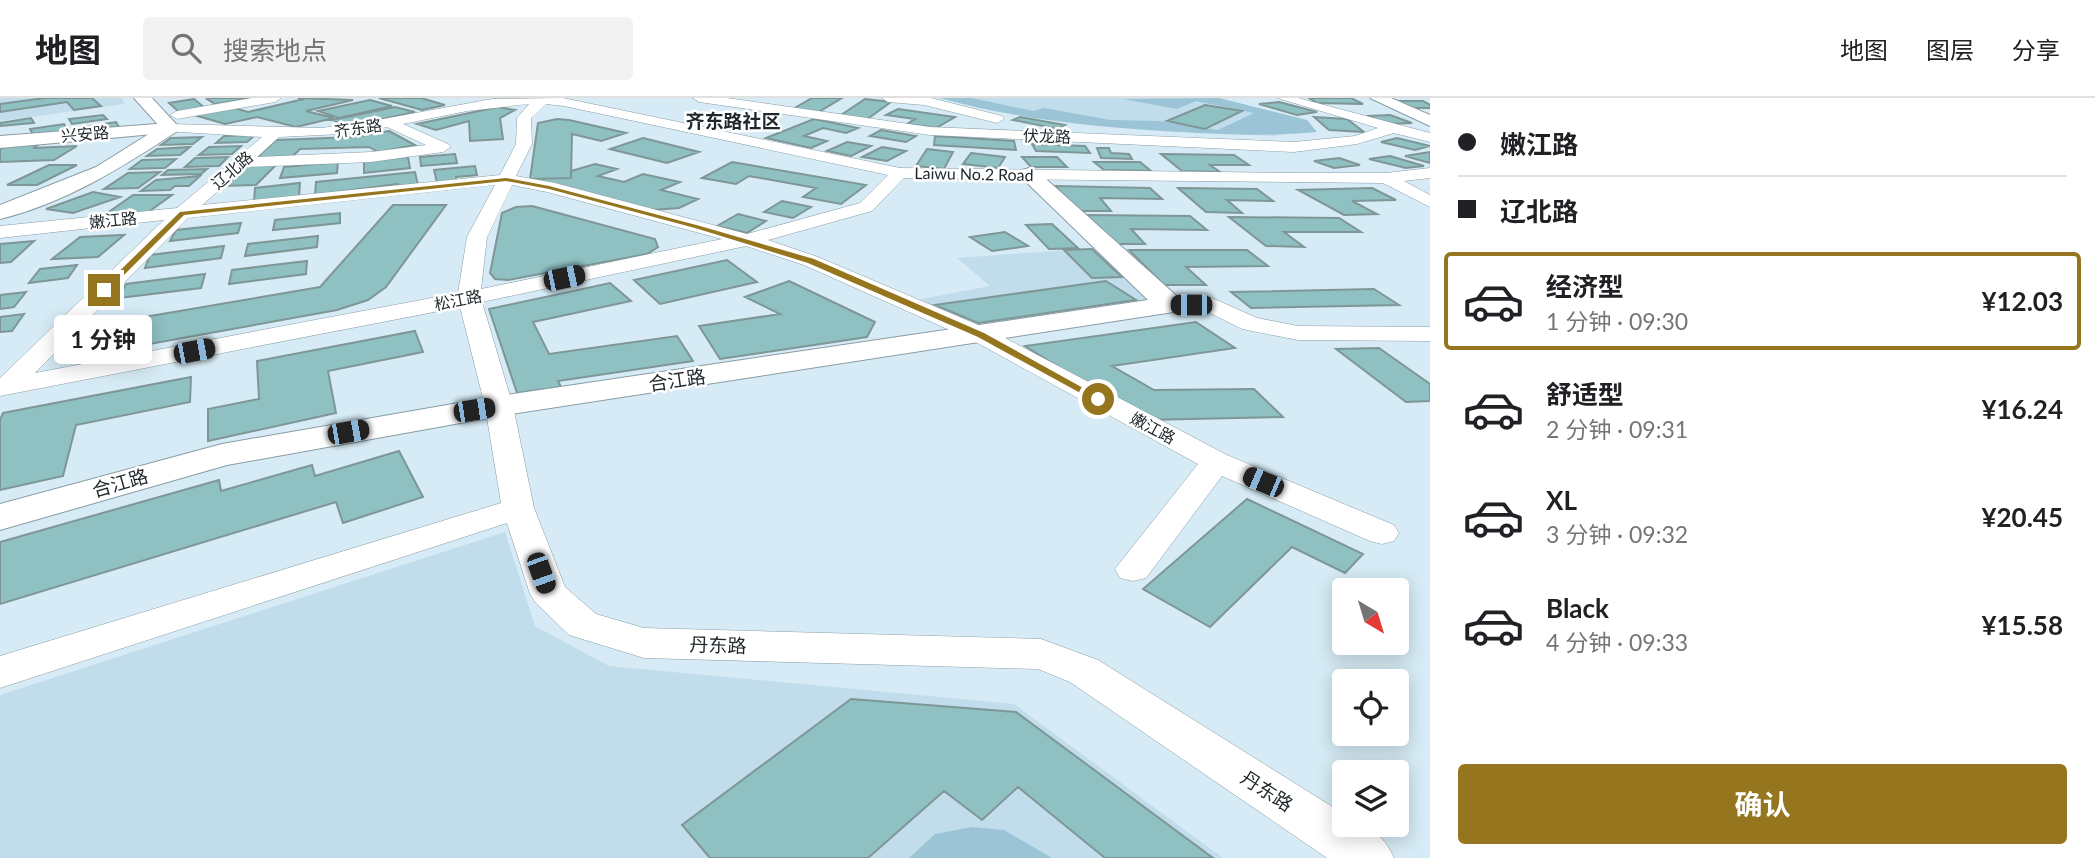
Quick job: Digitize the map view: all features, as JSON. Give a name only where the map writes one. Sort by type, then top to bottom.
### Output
[{"type":"street","points":[[142,98],[166,123]]},
{"type":"street","points":[[0,212],[103,171],[166,123],[275,98]]},
{"type":"street","points":[[480,103],[496,98]]},
{"type":"street","name":"伏龙路","points":[[699,98],[930,131],[1294,147],[1357,140],[1394,128]]},
{"type":"street","points":[[888,98],[923,100],[979,116],[1098,138]]},
{"type":"street","points":[[1283,98],[1430,138]]},
{"type":"street","points":[[1378,98],[1430,121]]},
{"type":"street","name":"齐东路","points":[[166,123],[323,132],[390,123],[480,103],[538,99]]},
{"type":"street","name":"Laiwu No.2 Road","points":[[538,99],[900,173],[1385,178],[1430,173]]},
{"type":"street","name":"丹东路","points":[[538,99],[524,118],[524,144],[477,237],[469,298],[499,406],[518,508],[549,594],[583,625],[644,643],[1041,654],[1084,671],[1369,858]]},
{"type":"street","name":"兴安路","points":[[0,142],[166,123]]},
{"type":"street","points":[[242,162],[371,157],[443,147],[390,123]]},
{"type":"street","name":"辽北路","points":[[4,387],[182,213],[278,131]]},
{"type":"street","name":"松江路","points":[[4,387],[469,298],[747,240],[866,207],[900,173]]},
{"type":"street","points":[[1029,174],[1170,305],[1212,305],[1250,324],[1297,332],[1430,334]]},
{"type":"street","points":[[1385,178],[1430,202]]},
{"type":"street","name":"嫩江路","points":[[0,232],[506,179],[549,187],[747,240],[811,261],[981,335],[1216,462],[1382,533]]},
{"type":"street","name":"合江路","points":[[0,517],[222,455],[499,406],[1170,305]]},
{"type":"street","points":[[1133,569],[1216,462]]},
{"type":"street","points":[[0,673],[506,512]]},
{"type":"shaded area","points":[[0,98],[122,98],[125,104],[0,121]]},
{"type":"shaded area","points":[[939,98],[972,98],[1034,111],[1044,108],[1111,120],[1158,121],[1218,130],[1254,113],[1196,101],[1177,109],[1123,99],[1219,98],[1307,120],[1317,132],[1240,134],[1105,127],[1022,116]]},
{"type":"shaded area","points":[[972,98],[1213,98],[1314,128],[1274,136],[1224,134],[1034,111]]},
{"type":"shaded area","points":[[1096,248],[1148,301],[978,327],[916,300],[990,286],[957,258]]},
{"type":"shaded area","points":[[505,532],[535,626],[609,666],[1014,704],[1223,858],[0,858],[0,695]]},
{"type":"shaded area","points":[[972,827],[1004,830],[1052,858],[909,858],[935,834]]},
{"type":"building","points":[[45,98],[92,98],[101,106],[74,110],[67,102],[0,112],[0,104]]},
{"type":"building","points":[[253,98],[215,104],[207,99]]},
{"type":"building","points":[[298,98],[353,100],[306,111],[334,118],[296,127],[257,117],[225,124],[194,115],[231,107],[248,112],[304,99]]},
{"type":"building","points":[[379,98],[421,98],[445,105],[422,110]]},
{"type":"building","points":[[812,98],[842,98],[817,113],[791,110]]},
{"type":"building","points":[[1309,98],[1351,98],[1363,104],[1317,103]]},
{"type":"building","points":[[194,99],[205,108],[179,112],[169,103]]},
{"type":"building","points":[[865,99],[891,102],[866,120],[838,117]]},
{"type":"building","points":[[370,100],[392,106],[339,118],[318,111]]},
{"type":"building","points":[[1398,101],[1423,101],[1430,105],[1430,108],[1412,108]]},
{"type":"building","points":[[1279,102],[1317,112],[1297,115],[1259,104]]},
{"type":"building","points":[[1205,105],[1242,111],[1205,129],[1167,121]]},
{"type":"building","points":[[395,107],[415,112],[350,126],[332,120]]},
{"type":"building","points":[[498,107],[515,110],[500,118],[503,139],[470,141],[469,121],[436,130],[417,124]]},
{"type":"building","points":[[898,109],[955,117],[936,128],[907,124],[915,119],[886,115]]},
{"type":"building","points":[[103,115],[107,119],[72,124],[69,119]]},
{"type":"building","points":[[1390,115],[1412,123],[1388,124],[1367,116]]},
{"type":"building","points":[[1020,117],[1065,125],[1058,129],[1013,120]]},
{"type":"building","points":[[1314,117],[1347,119],[1364,132],[1329,130]]},
{"type":"building","points":[[31,118],[34,123],[0,126],[0,123]]},
{"type":"building","points":[[557,119],[626,133],[601,141],[572,134],[571,178],[530,179],[538,123]]},
{"type":"building","points":[[814,119],[858,128],[846,133],[823,128],[804,136],[827,141],[811,148],[766,138]]},
{"type":"building","points":[[116,122],[119,127],[82,132],[79,128]]},
{"type":"building","points":[[64,124],[68,132],[34,137],[30,129]]},
{"type":"building","points":[[881,130],[916,136],[906,142],[870,136]]},
{"type":"building","points":[[389,131],[415,145],[378,152],[369,147],[300,149],[293,156],[256,158],[276,140],[354,137]]},
{"type":"building","points":[[255,135],[247,142],[216,143],[224,136]]},
{"type":"building","points":[[935,136],[1014,141],[1016,150],[934,145]]},
{"type":"building","points":[[202,137],[193,144],[161,145],[171,138]]},
{"type":"building","points":[[643,138],[699,152],[667,163],[610,149]]},
{"type":"building","points":[[1397,138],[1430,146],[1415,150],[1381,142]]},
{"type":"building","points":[[847,142],[871,146],[851,156],[827,151]]},
{"type":"building","points":[[40,144],[33,148],[77,146],[54,160],[0,162],[0,149],[8,145]]},
{"type":"building","points":[[1032,144],[1085,146],[1090,153],[1036,151]]},
{"type":"building","points":[[241,146],[232,154],[199,155],[209,147]]},
{"type":"building","points":[[190,147],[180,155],[147,156],[157,149]]},
{"type":"building","points":[[882,147],[906,151],[887,161],[862,157]]},
{"type":"building","points":[[1097,148],[1109,148],[1111,153],[1129,154],[1132,159],[1101,158]]},
{"type":"building","points":[[927,149],[953,152],[944,169],[916,166]]},
{"type":"building","points":[[1430,152],[1430,163],[1405,156]]},
{"type":"building","points":[[971,153],[1005,157],[998,168],[963,164]]},
{"type":"building","points":[[455,154],[457,163],[421,166],[420,157]]},
{"type":"building","points":[[1161,154],[1234,155],[1249,165],[1210,165],[1220,172],[1182,171]]},
{"type":"building","points":[[1390,156],[1424,166],[1406,168],[1369,159]]},
{"type":"building","points":[[228,157],[219,166],[185,167],[195,158]]},
{"type":"building","points":[[408,157],[410,168],[364,173],[364,161]]},
{"type":"building","points":[[1022,157],[1057,157],[1067,167],[1031,167]]},
{"type":"building","points":[[1339,158],[1360,165],[1334,168],[1314,161]]},
{"type":"building","points":[[176,159],[165,168],[130,169],[142,160]]},
{"type":"building","points":[[338,162],[337,173],[280,178],[284,167]]},
{"type":"building","points":[[732,162],[866,185],[841,204],[803,197],[816,188],[749,176],[736,184],[702,178]]},
{"type":"building","points":[[1094,162],[1140,162],[1151,171],[1104,170]]},
{"type":"building","points":[[277,164],[256,185],[222,186],[245,165]]},
{"type":"building","points":[[595,164],[617,169],[598,176],[624,182],[643,174],[680,182],[661,190],[698,199],[679,208],[653,210],[530,179],[571,178],[571,171]]},
{"type":"building","points":[[49,165],[77,165],[37,185],[7,185]]},
{"type":"building","points":[[475,166],[477,175],[456,177],[456,181],[437,183],[434,170]]},
{"type":"building","points":[[207,169],[201,174],[162,175],[168,170]]},
{"type":"building","points":[[160,172],[138,188],[104,189],[128,173]]},
{"type":"building","points":[[415,172],[418,185],[398,187],[398,184],[315,195],[316,182]]},
{"type":"building","points":[[200,176],[189,186],[141,191],[156,180]]},
{"type":"building","points":[[300,183],[299,197],[254,201],[255,188]]},
{"type":"building","points":[[1055,186],[1150,188],[1162,199],[1100,198],[1111,211],[1076,211]]},
{"type":"building","points":[[1178,188],[1257,189],[1273,201],[1227,200],[1242,213],[1206,212]]},
{"type":"building","points":[[1372,188],[1396,200],[1352,201],[1377,214],[1344,215],[1298,190]]},
{"type":"building","points":[[93,192],[120,197],[73,213],[46,209]]},
{"type":"building","points":[[133,195],[172,195],[147,213],[106,214]]},
{"type":"building","points":[[782,201],[811,207],[793,218],[764,212]]},
{"type":"building","points":[[393,205],[446,205],[386,287],[368,300],[337,310],[72,358],[80,328],[320,287]]},
{"type":"building","points":[[532,206],[655,239],[658,247],[647,254],[508,280],[495,279],[490,273],[502,213],[516,207]]},
{"type":"building","points":[[340,213],[340,223],[273,230],[275,220]]},
{"type":"building","points":[[738,214],[766,221],[747,233],[717,226]]},
{"type":"building","points":[[1082,215],[1190,216],[1207,230],[1131,229],[1145,244],[1107,244]]},
{"type":"building","points":[[1229,217],[1339,218],[1361,232],[1284,232],[1304,247],[1266,246]]},
{"type":"building","points":[[241,223],[238,233],[170,241],[176,230]]},
{"type":"building","points":[[1052,224],[1078,248],[1049,249],[1026,225]]},
{"type":"building","points":[[1005,232],[1028,246],[992,251],[970,237]]},
{"type":"building","points":[[124,235],[98,257],[52,259],[80,237]]},
{"type":"building","points":[[318,236],[317,247],[245,256],[248,244]]},
{"type":"building","points":[[34,241],[11,262],[0,263],[0,244]]},
{"type":"building","points":[[224,246],[221,258],[145,268],[150,255]]},
{"type":"building","points":[[1092,249],[1122,277],[1092,278],[1064,250]]},
{"type":"building","points":[[1129,250],[1247,250],[1268,266],[1186,267],[1206,285],[1164,285]]},
{"type":"building","points":[[727,260],[757,282],[660,304],[634,280]]},
{"type":"building","points":[[307,261],[306,274],[229,284],[232,270]]},
{"type":"building","points":[[77,265],[68,278],[29,283],[40,269]]},
{"type":"building","points":[[205,274],[201,288],[119,298],[126,284]]},
{"type":"building","points":[[789,281],[875,322],[867,337],[720,359],[699,326],[780,314],[745,297]]},
{"type":"building","points":[[1106,281],[1136,300],[978,323],[935,305]]},
{"type":"building","points":[[610,283],[631,301],[533,322],[549,354],[677,336],[693,361],[558,381],[561,387],[517,393],[489,309]]},
{"type":"building","points":[[1374,289],[1399,305],[1251,308],[1231,292]]},
{"type":"building","points":[[26,292],[14,307],[0,309],[0,295]]},
{"type":"building","points":[[24,314],[12,331],[0,332],[0,317]]},
{"type":"building","points":[[1196,322],[1235,348],[1112,366],[1154,390],[1254,389],[1283,417],[1144,420],[1025,346]]},
{"type":"building","points":[[415,331],[423,352],[328,371],[336,413],[208,441],[208,409],[259,399],[257,361]]},
{"type":"building","points":[[1379,348],[1430,384],[1430,401],[1406,402],[1336,349]]},
{"type":"building","points":[[191,377],[190,402],[76,425],[63,476],[0,490],[0,420],[3,413]]},
{"type":"building","points":[[399,451],[423,497],[343,523],[336,502],[0,604],[0,542],[219,480],[221,491],[312,465],[315,476]]},
{"type":"building","points":[[1247,499],[1363,554],[1345,573],[1292,547],[1210,627],[1143,589]]},
{"type":"building","points":[[851,699],[1016,712],[1213,858],[1105,858],[1018,787],[982,820],[944,791],[868,858],[710,858],[682,825]]},
{"type":"district","name":"齐东路社区","points":[[733,121]]},
{"type":"route","points":[[104,290],[182,213],[506,179],[549,187],[747,240],[811,261],[981,335],[1098,399]]}]
